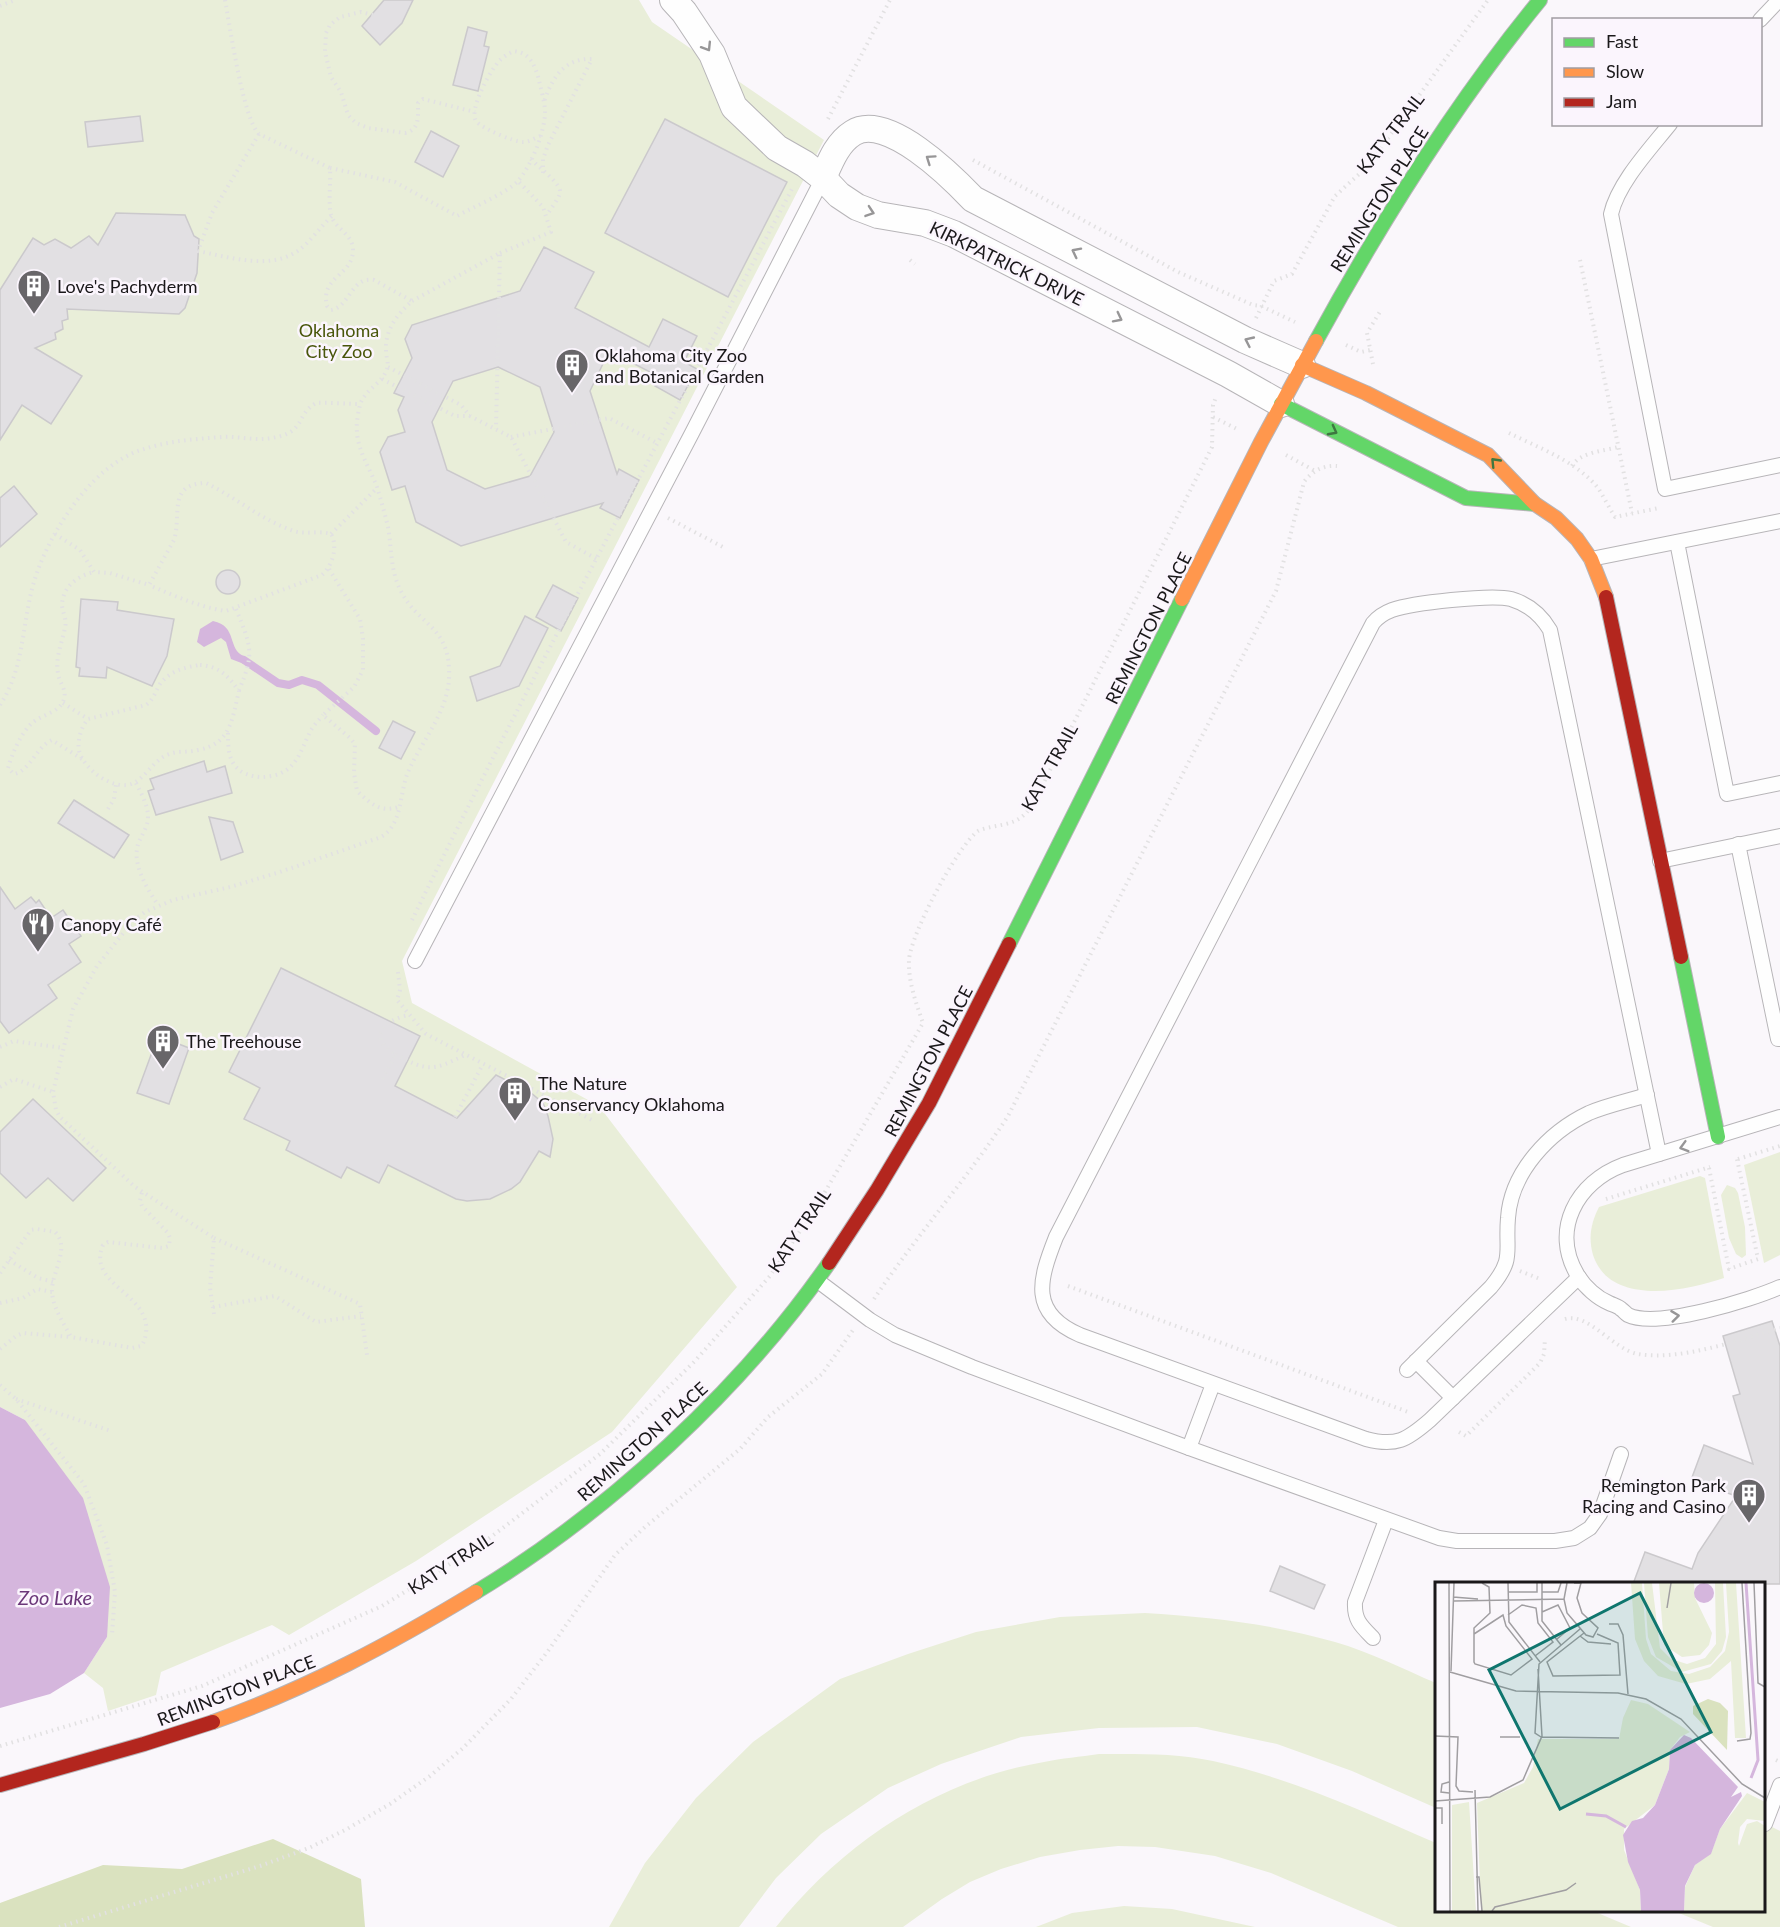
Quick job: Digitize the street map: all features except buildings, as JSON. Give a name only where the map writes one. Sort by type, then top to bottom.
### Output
[{"type":"main road","name":"REMINGTON PLACE","points":[[0,1785],[157,1740],[230,1716],[340,1668],[456,1605],[506,1574],[596,1508],[672,1442],[731,1384],[779,1331],[818,1281],[877,1194],[929,1103],[1281,404],[1357,265],[1420,163],[1517,28],[1540,0]]},
{"type":"main road","points":[[1302,365],[1366,393],[1488,455],[1535,504],[1556,518],[1577,539],[1591,559],[1603,586],[1611,613],[1718,1137]]},
{"type":"main road","points":[[1281,404],[1466,498],[1535,504]]},
{"type":"street","name":"KIRKPATRICK DRIVE","points":[[673,0],[684,12],[712,54],[734,107],[777,148],[805,164],[839,195],[857,207],[878,215],[925,223],[954,234],[1228,374],[1281,404]]},
{"type":"street","points":[[823,178],[832,156],[843,142],[855,131],[875,129],[902,140],[938,164],[973,199],[1245,340],[1302,365]]},
{"type":"lane","points":[[1762,19],[1779,0]]},
{"type":"lane","points":[[1668,126],[1632,173],[1614,201],[1611,214],[1665,489],[1780,465]]},
{"type":"lane","points":[[415,961],[823,178]]},
{"type":"lane","points":[[1591,559],[1780,521]]},
{"type":"lane","points":[[1677,542],[1727,794],[1780,783]]},
{"type":"lane","points":[[1579,1277],[1412,1435],[1405,1440],[1389,1443],[1366,1439],[1070,1330],[1051,1315],[1045,1304],[1042,1278],[1056,1237],[1275,809],[1373,623],[1383,614],[1406,607],[1500,597],[1519,602],[1537,612],[1550,630],[1659,1154]]},
{"type":"lane","points":[[1660,861],[1780,836]]},
{"type":"lane","points":[[1738,844],[1778,1039],[1780,1039]]},
{"type":"lane","points":[[1453,1398],[1412,1365],[1500,1276],[1509,1248],[1508,1217],[1511,1200],[1525,1170],[1540,1149],[1556,1134],[1589,1113],[1647,1095]]},
{"type":"lane","points":[[1780,1117],[1612,1169],[1595,1180],[1580,1196],[1572,1209],[1567,1240],[1570,1256],[1579,1277],[1596,1295],[1620,1307],[1626,1314],[1649,1318],[1706,1311],[1739,1303],[1780,1287]]},
{"type":"lane","points":[[818,1281],[870,1320],[895,1335],[972,1367],[1420,1533],[1457,1541],[1555,1541],[1574,1538],[1590,1528],[1600,1514],[1621,1454]]},
{"type":"lane","points":[[1189,1448],[1213,1384]]},
{"type":"lane","points":[[1373,1638],[1359,1625],[1354,1615],[1355,1602],[1386,1520]]},
{"type":"lane","points":[[1765,1824],[1777,1803],[1780,1785]]},
{"type":"path","points":[[0,6],[15,0]]},
{"type":"path","points":[[225,0],[244,96],[252,124],[259,134],[330,168],[395,182],[457,216],[518,181],[531,159],[540,136],[545,112],[537,72],[522,52],[514,51],[496,64],[480,93],[475,112],[477,122],[512,140],[527,141],[540,136]]},
{"type":"path","name":"KATY TRAIL","points":[[1255,321],[1274,281],[1292,274],[1335,196],[1368,166],[1488,0]]},
{"type":"path","points":[[373,15],[361,12],[340,17],[326,33],[325,52],[331,77],[341,92],[352,119],[368,128],[409,132],[415,127],[418,104],[423,99],[475,112]]},
{"type":"path","points":[[543,173],[543,159],[548,145],[592,59],[582,58],[563,68],[549,86],[544,102]]},
{"type":"path","points":[[259,134],[212,213],[198,251],[243,260],[276,259],[299,249],[332,216]]},
{"type":"path","points":[[969,158],[1178,272],[1274,313]]},
{"type":"path","points":[[531,159],[543,173],[556,182],[560,189],[560,194],[547,216]]},
{"type":"path","points":[[330,168],[332,216],[350,238],[353,250],[349,264],[327,288],[326,303],[329,309],[339,308],[352,290],[361,281],[368,279],[412,301]]},
{"type":"path","points":[[367,1354],[360,1304],[214,1238],[142,1192],[60,1117],[56,1110],[53,1092],[73,1010],[97,966],[133,921],[158,905],[280,873],[381,837],[394,827],[409,771],[441,711],[447,690],[449,670],[447,648],[402,594],[394,574],[388,528],[377,488],[356,431],[360,404],[365,394],[382,379],[388,367],[386,353],[388,330],[412,301],[500,253],[550,232],[547,216],[540,203],[518,181]]},
{"type":"path","points":[[496,429],[500,253]]},
{"type":"path","points":[[910,260],[915,264]]},
{"type":"path","points":[[1580,260],[1632,513]]},
{"type":"path","points":[[511,437],[609,417],[657,443],[708,349]]},
{"type":"path","points":[[1360,352],[1370,350]]},
{"type":"path","points":[[388,367],[461,405],[470,416],[511,437],[566,542],[597,559]]},
{"type":"path","points":[[382,379],[455,416],[470,416]]},
{"type":"path","name":"KATY TRAIL","points":[[0,1746],[202,1686],[382,1606],[479,1546],[600,1454],[695,1361],[770,1276],[819,1204],[923,1023],[913,993],[909,960],[914,937],[951,865],[965,844],[980,830],[1018,821],[1033,804],[1212,447],[1213,405],[1219,391]]},
{"type":"path","points":[[0,705],[14,677],[38,570],[55,534],[69,512],[95,480],[113,465],[140,450],[170,443],[231,436],[270,438],[293,432],[316,403],[322,401],[341,405],[360,404]]},
{"type":"path","points":[[1213,417],[1228,425]]},
{"type":"path","points":[[1572,466],[1578,458],[1618,447]]},
{"type":"path","points":[[882,1287],[929,1221],[990,1144],[1022,1090],[1276,591],[1304,482],[1316,471],[1329,465],[1343,467]]},
{"type":"path","points":[[1309,467],[1316,471]]},
{"type":"path","points":[[149,585],[174,540],[176,508],[180,497],[185,488],[194,483],[206,483],[275,523],[294,531],[302,533],[323,531],[331,534],[335,541],[329,569],[317,578],[226,611],[210,609],[149,585],[110,573],[94,572],[84,574],[75,580],[66,588],[62,604],[66,621],[57,666],[65,691],[63,703],[37,719],[27,729],[9,764],[9,771],[14,774],[20,773],[52,740],[85,761],[108,782],[126,786],[136,783],[160,759],[176,752],[209,747],[219,742],[228,732]]},
{"type":"path","points":[[331,534],[377,488]]},
{"type":"path","points":[[628,497],[723,546]]},
{"type":"path","points":[[55,534],[80,550],[94,572]]},
{"type":"path","points":[[236,609],[251,656],[228,732],[229,756],[240,771],[258,777],[269,776],[289,769],[300,756],[309,734],[323,715],[354,687],[363,670],[362,627],[355,609],[329,569]]},
{"type":"path","points":[[63,703],[88,719],[146,705],[152,700],[162,682],[187,666],[213,666],[223,672],[239,691]]},
{"type":"path","points":[[323,715],[354,744],[354,773],[357,792],[380,809],[399,806]]},
{"type":"path","points":[[85,761],[80,754],[79,743],[88,719]]},
{"type":"path","points":[[136,783],[145,800],[148,819],[137,846],[138,864],[148,891],[158,905]]},
{"type":"path","points":[[108,809],[114,799],[116,784]]},
{"type":"path","points":[[409,1015],[396,1018],[385,1026],[381,1038],[382,1043],[395,1054],[426,1068],[437,1068],[465,1055]]},
{"type":"path","points":[[0,1047],[6,1042],[14,1041],[63,1048]]},
{"type":"path","points":[[383,1079],[395,1054]]},
{"type":"path","points":[[455,1117],[483,1064]]},
{"type":"path","points":[[0,1087],[14,1079],[53,1092]]},
{"type":"path","points":[[1727,1162],[1780,1146]]},
{"type":"path","points":[[1708,1168],[1729,1269],[1758,1259],[1737,1159]]},
{"type":"path","points":[[1605,1199],[1718,1165]]},
{"type":"path","points":[[0,1349],[23,1333],[70,1337],[132,1348],[144,1343],[147,1327],[144,1314],[135,1302],[105,1274],[100,1259],[101,1248],[108,1242],[162,1248],[169,1246],[168,1233],[142,1206],[140,1200],[142,1192]]},
{"type":"path","points":[[0,1273],[31,1230],[55,1232],[61,1243],[52,1292],[70,1337]]},
{"type":"path","points":[[214,1238],[210,1288],[214,1314]]},
{"type":"path","points":[[9,1260],[38,1278],[54,1282]]},
{"type":"path","points":[[1522,1272],[1540,1279]]},
{"type":"path","points":[[1068,1286],[1415,1414]]},
{"type":"path","points":[[0,1303],[23,1298],[38,1289],[52,1292]]},
{"type":"path","points":[[213,1307],[275,1296],[316,1322],[361,1316]]},
{"type":"path","points":[[1562,1320],[1570,1317],[1580,1318],[1623,1348],[1636,1354],[1655,1355],[1708,1349],[1780,1328]]},
{"type":"path","points":[[1459,1432],[1466,1436],[1540,1363],[1544,1354],[1545,1335],[1549,1330]]},
{"type":"path","points":[[59,1927],[260,1866],[309,1848],[390,1804],[430,1776],[463,1748],[513,1696],[548,1651],[615,1555],[645,1527],[740,1449],[768,1417],[822,1374],[847,1339]]},
{"type":"path","points":[[0,1385],[15,1398],[84,1484],[107,1545],[115,1592],[112,1635]]},
{"type":"path","points":[[15,1398],[111,1431]]},
{"type":"green space","name":"Oklahoma City Zoo","points":[[0,0],[639,0],[652,22],[824,140],[402,961],[412,1003],[599,1106],[737,1287],[612,1432],[416,1561],[289,1635],[272,1625],[161,1672],[156,1695],[108,1711],[103,1688],[84,1673],[107,1637],[25,1420],[0,1407]]},
{"type":"green space","points":[[1780,1152],[1780,1255],[1764,1263],[1744,1165]]},
{"type":"green space","points":[[1700,1176],[1705,1178],[1724,1278],[1690,1287],[1651,1291],[1632,1289],[1615,1282],[1602,1271],[1593,1255],[1591,1242],[1592,1224],[1599,1207]]},
{"type":"green space","points":[[1727,1185],[1735,1188],[1738,1193],[1745,1227],[1746,1255],[1742,1258],[1736,1254],[1729,1238],[1721,1195]]},
{"type":"green space","points":[[1145,1613],[1241,1622],[1288,1630],[1361,1651],[1435,1683],[1435,1808],[1352,1771],[1277,1744],[1197,1727],[1099,1728],[1021,1737],[941,1764],[888,1788],[821,1834],[776,1878],[739,1927],[609,1927],[645,1863],[696,1798],[753,1742],[840,1679],[976,1632],[1060,1617]]},
{"type":"green space","points":[[1099,1754],[1156,1754],[1213,1761],[1242,1768],[1299,1786],[1435,1843],[1435,1912],[1595,1912],[1631,1927],[1398,1927],[1271,1873],[1215,1856],[1155,1847],[1118,1846],[1040,1857],[1001,1869],[970,1882],[903,1927],[776,1927],[831,1868],[895,1820],[930,1800],[966,1784],[1005,1771]]},
{"type":"green space","points":[[1765,1824],[1780,1831],[1780,1927],[1713,1927],[1676,1912],[1765,1912]]},
{"type":"green space","points":[[273,1839],[361,1879],[365,1927],[0,1927],[0,1903],[103,1865],[182,1869]]},
{"type":"green space","points":[[1124,1906],[1172,1909],[1255,1927],[1036,1927],[1072,1913]]},
{"type":"water","points":[[213,621],[226,628],[236,649],[244,656],[244,664],[231,659],[226,642],[221,638],[204,647],[197,642],[200,629]]},
{"type":"water","name":"Zoo Lake","points":[[0,1407],[25,1420],[83,1498],[110,1587],[107,1637],[84,1673],[50,1694],[0,1708]]},
{"type":"waterway","points":[[244,660],[278,683],[289,685],[302,680],[318,685],[376,731]]},
{"type":"traffic: fast","points":[[1316,341],[1392,209],[1448,123],[1477,81],[1540,0]]},
{"type":"traffic: fast","points":[[1281,404],[1466,498],[1535,504]]},
{"type":"traffic: fast","points":[[1009,944],[1182,599]]},
{"type":"traffic: fast","points":[[1681,957],[1718,1137]]},
{"type":"traffic: fast","points":[[476,1592],[574,1525],[669,1445],[755,1357],[829,1263]]},
{"type":"traffic: slow","points":[[1182,599],[1261,442],[1316,341]]},
{"type":"traffic: slow","points":[[1302,365],[1366,393],[1488,455],[1535,504],[1556,518],[1577,539],[1591,559],[1606,597]]},
{"type":"traffic: slow","points":[[213,1722],[282,1695],[348,1664],[476,1592]]},
{"type":"traffic: jam","points":[[1606,597],[1681,957]]},
{"type":"traffic: jam","points":[[829,1263],[877,1190],[929,1103],[1009,944]]},
{"type":"traffic: jam","points":[[0,1785],[213,1722]]},
{"type":"place","name":"Love's Pachyderm","points":[[34,315]]},
{"type":"place","name":"Oklahoma City Zoo and Botanical Garden","points":[[572,394]]},
{"type":"place","name":"Canopy Café","points":[[38,953]]},
{"type":"place","name":"The Treehouse","points":[[163,1070]]},
{"type":"place","name":"The Nature Conservancy Oklahoma","points":[[515,1122]]},
{"type":"place","name":"Remington Park Racing and Casino","points":[[1749,1524]]}]
